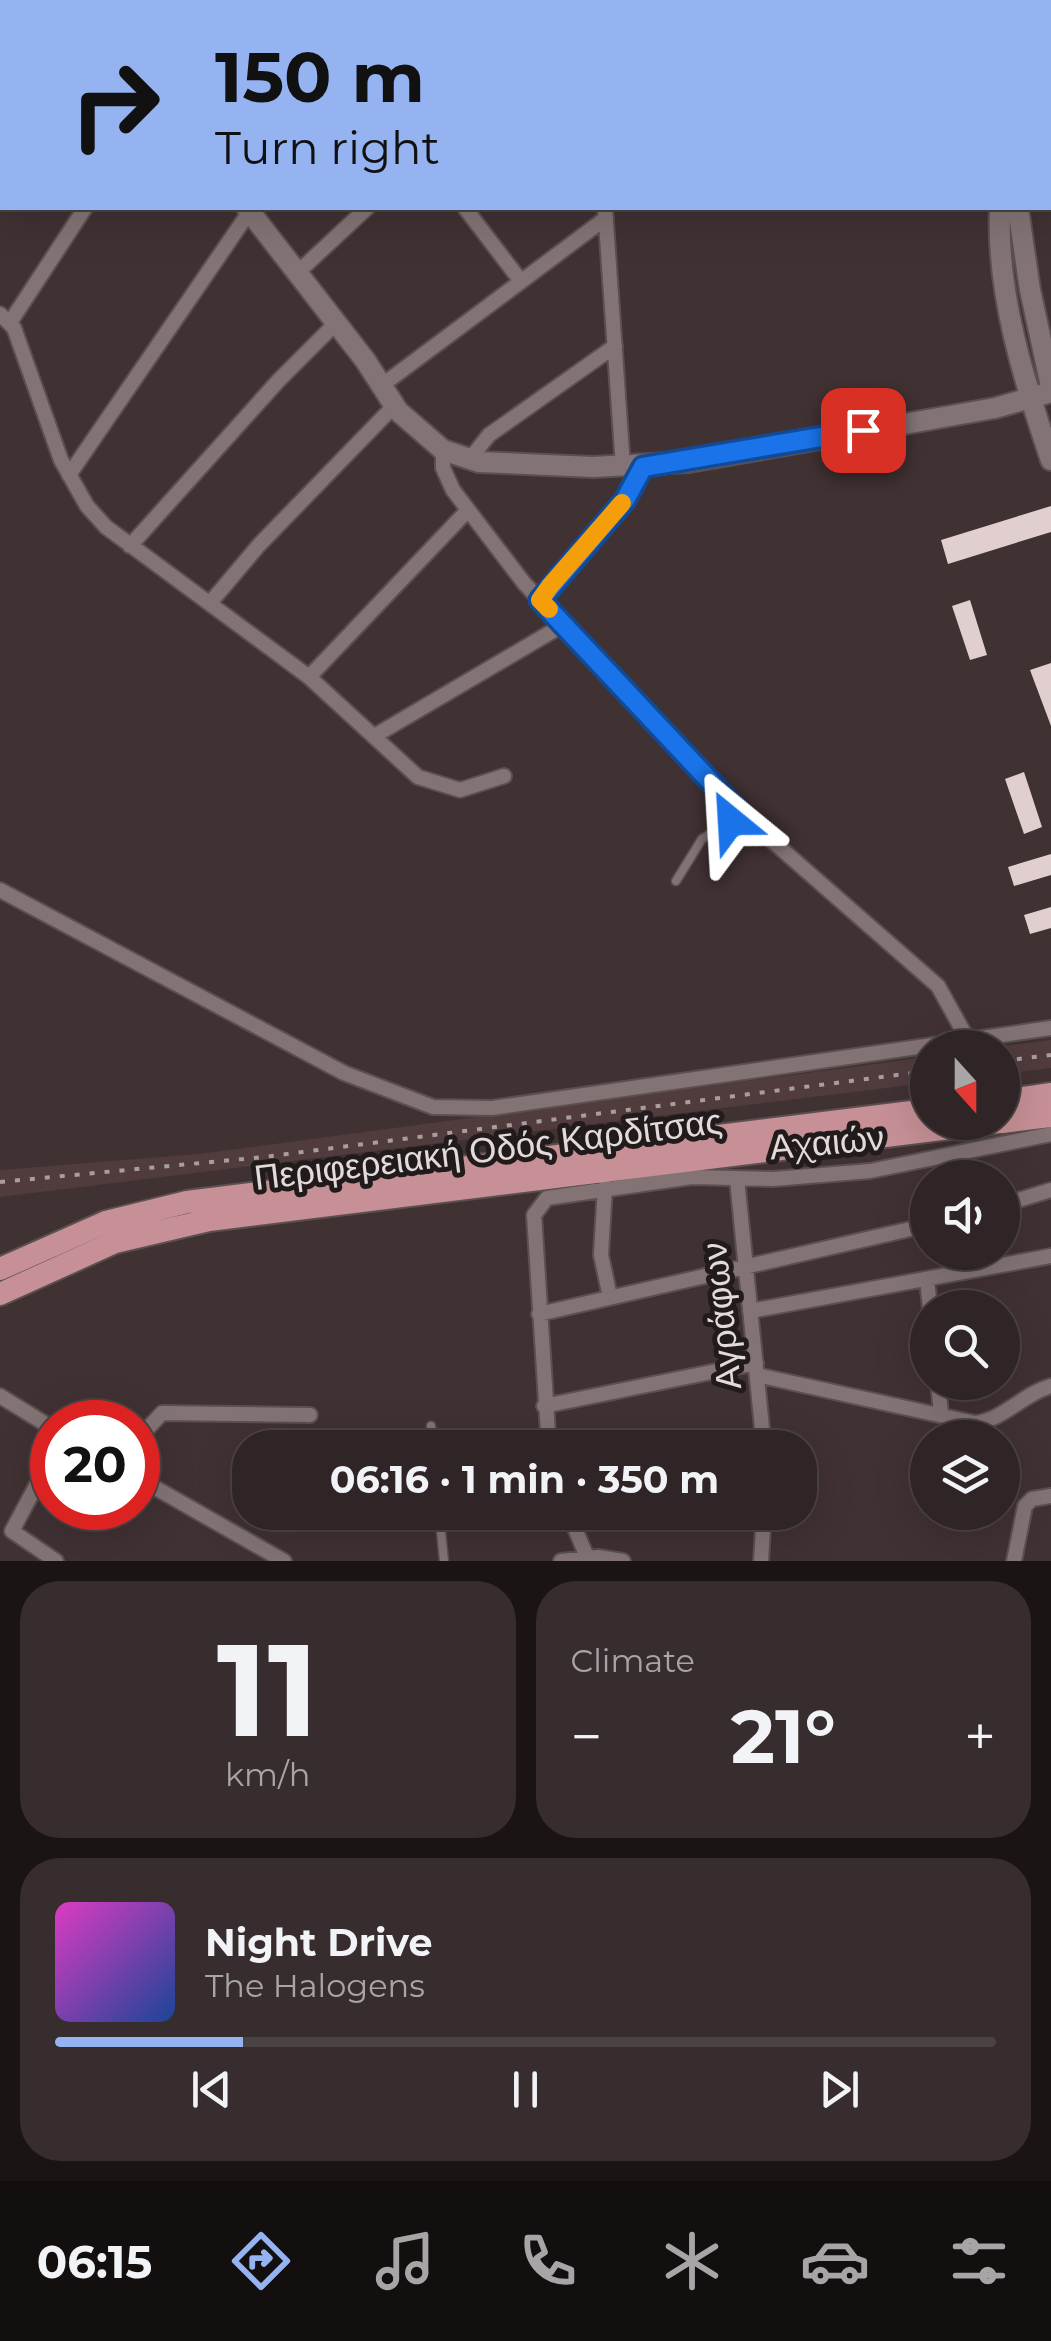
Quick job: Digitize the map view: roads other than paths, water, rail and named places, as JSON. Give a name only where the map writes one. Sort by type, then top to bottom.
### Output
[{"type":"main road","points":[[1020,1099],[1051,1094]]},
{"type":"main road","name":"Περιφερειακή Οδός Καρδίτσας","points":[[0,1269],[106,1222],[187,1202],[910,1112]]},
{"type":"main road","name":"Περιφερειακή Οδός Καρδίτσας","points":[[1020,1120],[1051,1116]]},
{"type":"main road","name":"Περιφερειακή Οδός Καρδίτσας","points":[[0,1294],[104,1245],[209,1220],[910,1133]]},
{"type":"street","points":[[84,210],[5,318],[68,475],[94,516],[309,677],[376,735],[406,769],[435,784],[460,790],[504,776]]},
{"type":"street","points":[[68,475],[249,210]]},
{"type":"street","points":[[251,210],[394,406],[417,431],[443,450],[499,465],[633,467],[732,456],[1030,400],[1051,389],[1018,210]]},
{"type":"street","points":[[296,274],[365,210]]},
{"type":"street","points":[[466,210],[520,280]]},
{"type":"street","points":[[1000,210],[1003,264],[1030,400],[1051,460]]},
{"type":"street","points":[[381,386],[606,213]]},
{"type":"street","points":[[540,600],[625,500],[633,467],[614,346],[606,213]]},
{"type":"street","points":[[130,546],[278,380],[334,325]]},
{"type":"street","points":[[469,460],[489,435],[614,346]]},
{"type":"street","points":[[210,603],[259,546],[394,406]]},
{"type":"street","points":[[443,450],[445,475],[540,600],[741,814],[938,986],[962,1030]]},
{"type":"street","points":[[309,677],[468,510]]},
{"type":"street","points":[[376,735],[563,625]]},
{"type":"street","points":[[0,890],[281,1043],[373,1086],[433,1107],[492,1108],[910,1048]]},
{"type":"street","points":[[1020,1032],[1051,1028]]},
{"type":"street","name":"Αχαιών","points":[[539,1314],[534,1214],[547,1198],[692,1177],[737,1179],[870,1171],[1051,1134]]},
{"type":"street","name":"Αγράφων","points":[[737,1179],[762,1430]]},
{"type":"street","points":[[605,1187],[602,1255],[610,1297]]},
{"type":"street","points":[[1020,1199],[1051,1190]]},
{"type":"street","points":[[547,1430],[539,1314],[910,1229]]},
{"type":"street","points":[[750,1311],[1051,1256]]},
{"type":"street","points":[[927,1279],[928,1290]]},
{"type":"street","points":[[544,1406],[757,1369],[986,1422],[1026,1395],[1051,1386]]},
{"type":"street","points":[[0,1396],[30,1414]]},
{"type":"street","points":[[940,1400],[941,1414]]},
{"type":"street","points":[[160,1415],[310,1415]]},
{"type":"street","points":[[160,1491],[284,1561]]},
{"type":"street","points":[[1014,1561],[1026,1506],[1051,1496]]},
{"type":"street","points":[[30,1497],[12,1531],[56,1561]]},
{"type":"street","points":[[576,1530],[587,1557]]},
{"type":"street","points":[[762,1561],[763,1530]]},
{"type":"street","points":[[563,1561],[587,1557],[623,1561]]},
{"type":"lane","points":[[676,881],[702,840],[741,814]]},
{"type":"lane","points":[[432,1426],[432,1430]]},
{"type":"lane","points":[[441,1530],[444,1561]]},
{"type":"railway","points":[[1020,1059],[1051,1055]]},
{"type":"railway","points":[[0,1182],[264,1157],[910,1073]]}]
